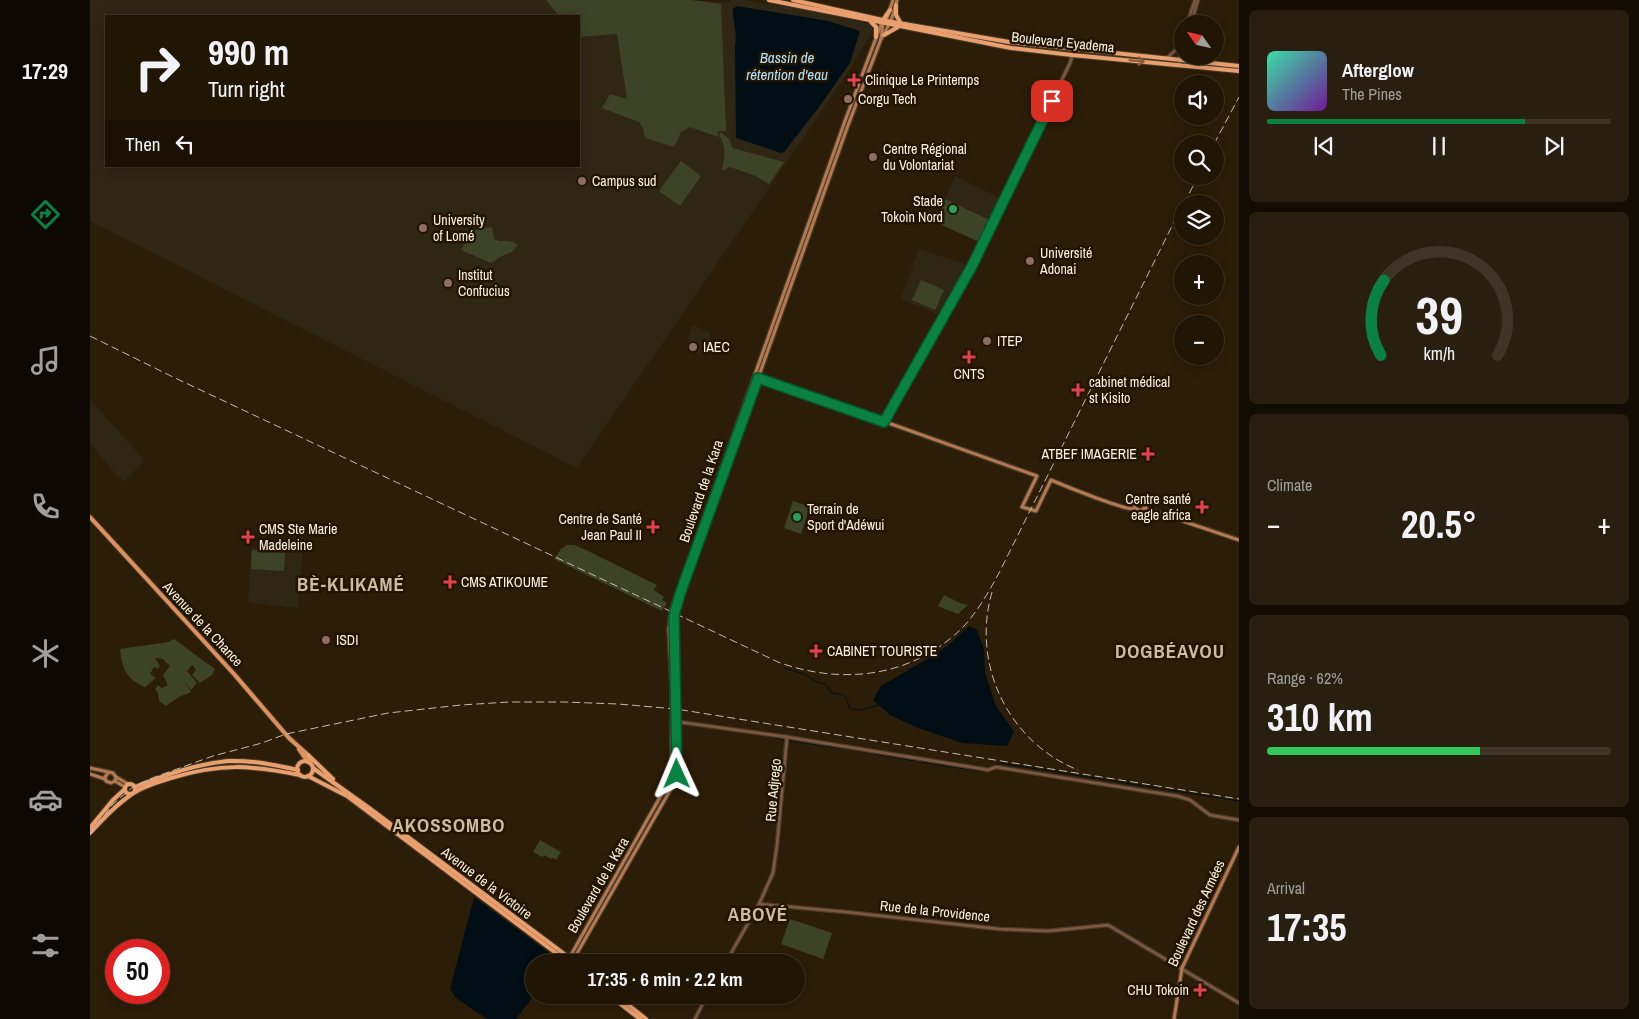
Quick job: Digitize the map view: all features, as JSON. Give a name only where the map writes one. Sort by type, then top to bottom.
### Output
[{"type":"highway","name":"Boulevard Eyadema","points":[[769,0],[869,21],[899,24],[991,45],[1174,65]]},
{"type":"highway","points":[[793,0],[885,22],[895,6]]},
{"type":"highway","points":[[895,6],[899,24]]},
{"type":"highway","points":[[869,21],[876,27],[876,37]]},
{"type":"highway","points":[[882,37],[899,24],[1009,42],[1174,58]]},
{"type":"highway","points":[[1224,64],[1239,66]]},
{"type":"highway","name":"Boulevard Eyadema","points":[[1179,65],[1239,71]]},
{"type":"highway","points":[[308,755],[338,785]]},
{"type":"highway","points":[[90,828],[113,800],[126,787],[132,784],[135,787],[178,772],[227,762],[257,762],[298,770]]},
{"type":"highway","points":[[90,833],[110,812],[132,794],[140,789],[174,777],[226,766],[268,769],[300,775],[308,776],[312,773],[310,764],[300,763],[298,770],[300,775]]},
{"type":"highway","name":"Avenue de la Victoire","points":[[310,764],[562,954]]},
{"type":"highway","name":"Avenue de la Victoire","points":[[308,776],[347,796],[561,954]]},
{"type":"highway","points":[[126,787],[128,794],[132,794]]},
{"type":"highway","points":[[132,794],[135,791],[135,787]]},
{"type":"highway","points":[[621,1004],[640,1019]]},
{"type":"highway","points":[[627,1004],[646,1019]]},
{"type":"main road","points":[[885,22],[895,6],[893,0]]},
{"type":"main road","name":"Boulevard de la Kara","points":[[575,954],[676,780],[678,770],[674,721],[672,616],[876,37],[885,22]]},
{"type":"main road","name":"Boulevard de la Kara","points":[[756,378],[882,37],[885,22]]},
{"type":"main road","name":"Boulevard de la Kara","points":[[882,37],[885,22]]},
{"type":"main road","points":[[756,378],[1036,476],[1022,507],[1036,511],[1051,480],[1131,510],[1144,508],[1153,510],[1214,533],[1239,540]]},
{"type":"main road","points":[[1125,508],[1129,507],[1137,499],[1142,498],[1153,510]]},
{"type":"main road","points":[[1134,502],[1136,509]]},
{"type":"main road","points":[[1144,508],[1146,504]]},
{"type":"main road","name":"Avenue de la Chance","points":[[90,517],[234,674],[289,738],[308,755]]},
{"type":"main road","name":"Avenue de la Chance","points":[[298,746],[302,755],[310,764]]},
{"type":"main road","points":[[308,755],[310,764]]},
{"type":"main road","points":[[90,768],[113,773],[116,779],[126,787]]},
{"type":"main road","points":[[105,779],[108,773]]},
{"type":"main road","points":[[90,774],[105,779],[109,783],[116,779]]},
{"type":"main road","name":"Boulevard des Armées","points":[[1174,1019],[1182,968],[1239,847]]},
{"type":"street","points":[[1192,15],[1197,0]]},
{"type":"street","points":[[884,422],[972,266],[1070,63],[1074,49]]},
{"type":"street","points":[[1166,64],[1167,57],[1174,51]]},
{"type":"street","points":[[674,721],[788,737],[988,770],[996,767],[1181,797],[1190,800],[1210,815],[1239,820]]},
{"type":"street","name":"Rue Adjrego","points":[[731,954],[759,904],[773,873],[788,737]]},
{"type":"street","name":"Rue de la Providence","points":[[759,904],[999,929],[1048,931],[1108,925],[1182,968]]},
{"type":"street","points":[[1182,968],[1239,1003]]},
{"type":"street","points":[[695,1019],[703,1004]]},
{"type":"shaded area","name":"University of Lomé","points":[[90,0],[691,0],[730,3],[731,0],[744,0],[806,10],[869,24],[873,30],[847,74],[578,466],[575,467],[90,221]]},
{"type":"shaded area","points":[[955,176],[1000,198],[990,220],[945,199]]},
{"type":"shaded area","points":[[919,249],[967,265],[937,314],[901,299]]},
{"type":"shaded area","points":[[692,325],[710,334],[703,355],[685,349]]},
{"type":"shaded area","points":[[90,399],[143,459],[143,462],[123,482],[90,444]]},
{"type":"shaded area","points":[[251,548],[303,551],[298,608],[248,603]]},
{"type":"green space","points":[[546,0],[691,0],[721,4],[726,131],[718,131],[718,137],[690,127],[681,132],[674,147],[648,139],[644,135],[643,128],[639,122],[602,108],[610,94],[627,99],[617,34],[580,37],[580,15],[558,15]]},
{"type":"green space","points":[[721,132],[730,140],[732,148],[784,162],[769,184],[756,176],[730,167],[722,169],[724,151],[719,135]]},
{"type":"green space","points":[[681,161],[701,176],[680,206],[659,191]]},
{"type":"green space","name":"Stade Tokoin Nord","points":[[945,199],[990,220],[977,241],[933,221]]},
{"type":"green space","points":[[492,227],[494,239],[511,241],[518,245],[512,252],[491,263],[461,250],[473,230]]},
{"type":"green space","points":[[921,280],[944,290],[935,310],[912,300]]},
{"type":"green space","name":"Terrain de Sport d'Adéwui","points":[[793,501],[810,507],[801,534],[784,528]]},
{"type":"green space","points":[[567,545],[574,545],[584,549],[657,585],[654,590],[664,597],[662,600],[667,603],[662,611],[554,559],[561,549]]},
{"type":"green space","points":[[252,550],[285,553],[284,571],[251,569]]},
{"type":"green space","points":[[944,595],[968,605],[958,614],[938,606]]},
{"type":"green space","points":[[174,639],[215,669],[212,675],[200,683],[192,675],[196,670],[192,665],[187,671],[197,683],[191,690],[183,679],[191,692],[179,697],[166,706],[159,701],[158,693],[155,689],[158,685],[162,688],[168,685],[163,675],[170,666],[163,659],[155,658],[160,666],[158,669],[154,667],[150,674],[156,678],[145,687],[133,680],[126,672],[120,649],[168,642]]},
{"type":"green space","points":[[540,840],[561,852],[556,860],[544,855],[542,857],[533,852]]},
{"type":"green space","points":[[790,919],[832,933],[823,959],[781,944]]},
{"type":"water","name":"Bassin de rétention d'eau","points":[[737,6],[828,21],[860,31],[850,63],[819,107],[784,152],[781,153],[736,138],[736,36],[733,9]]},
{"type":"water","points":[[969,626],[977,630],[984,649],[985,673],[995,704],[1014,732],[1007,746],[962,743],[918,728],[890,715],[873,700],[881,686],[936,654]]},
{"type":"water","points":[[474,897],[551,954],[525,954],[525,1004],[527,1004],[516,1019],[487,1019],[456,998],[450,989]]},
{"type":"waterway","points":[[676,650],[677,617]]},
{"type":"waterway","points":[[783,667],[825,684],[832,693],[843,695],[850,709],[862,710],[879,705]]},
{"type":"waterway","points":[[677,682],[678,696]]},
{"type":"waterway","points":[[771,737],[784,740]]},
{"type":"waterway","points":[[791,741],[839,748]]},
{"type":"waterway","points":[[858,751],[870,753]]},
{"type":"waterway","points":[[874,754],[915,761]]},
{"type":"waterway","points":[[921,762],[950,767]]},
{"type":"waterway","points":[[995,765],[999,763],[1239,801]]},
{"type":"waterway","points":[[952,767],[982,771]]},
{"type":"railway","points":[[1219,135],[1239,97]]},
{"type":"railway","points":[[1188,195],[1194,185]]},
{"type":"railway","points":[[90,336],[173,377],[778,662],[828,674],[853,675],[901,666],[924,656],[945,643],[965,625],[980,606],[1000,571],[1174,222]]},
{"type":"railway","points":[[992,592],[987,619],[987,646],[992,673],[1001,698],[1014,720],[1032,741],[1053,757],[1078,770]]},
{"type":"railway","points":[[90,835],[112,805],[134,786],[213,756],[262,743],[286,734],[388,713],[509,702],[618,704],[676,709],[1239,799]]},
{"type":"place","name":"Clinique Le Printemps","points":[[854,80]]},
{"type":"place","name":"Corgu Tech","points":[[848,99]]},
{"type":"place","name":"Centre Régional du Volontariat","points":[[873,157]]},
{"type":"place","name":"Campus sud","points":[[582,181]]},
{"type":"place","name":"Stade Tokoin Nord","points":[[953,209]]},
{"type":"place","name":"University of Lomé","points":[[423,228]]},
{"type":"place","name":"Université Adonai","points":[[1030,261]]},
{"type":"place","name":"Institut Confucius","points":[[448,283]]},
{"type":"place","name":"ITEP","points":[[987,341]]},
{"type":"place","name":"IAEC","points":[[693,347]]},
{"type":"place","name":"CNTS","points":[[969,357]]},
{"type":"place","name":"cabinet médical st Kisito","points":[[1078,390]]},
{"type":"place","name":"ATBEF IMAGERIE","points":[[1148,454]]},
{"type":"place","name":"Centre santé eagle africa","points":[[1202,507]]},
{"type":"place","name":"Terrain de Sport d'Adéwui","points":[[797,517]]},
{"type":"place","name":"Centre de Santé Jean Paul II","points":[[653,527]]},
{"type":"place","name":"CMS Ste Marie Madeleine","points":[[248,537]]},
{"type":"place","name":"CMS ATIKOUME","points":[[450,582]]},
{"type":"place","name":"ISDI","points":[[326,640]]},
{"type":"place","name":"CABINET TOURISTE","points":[[816,651]]},
{"type":"place","name":"CHU Tokoin","points":[[1200,990]]},
{"type":"district","name":"BÈ-KLIKAMÉ","points":[[351,584]]},
{"type":"district","name":"DOGBÉAVOU","points":[[1170,651]]},
{"type":"district","name":"AKOSSOMBO","points":[[449,825]]},
{"type":"district","name":"ABOVÉ","points":[[758,914]]},
{"type":"route","points":[[677,774],[674,615],[758,378],[884,422],[972,266],[1052,101]]}]
